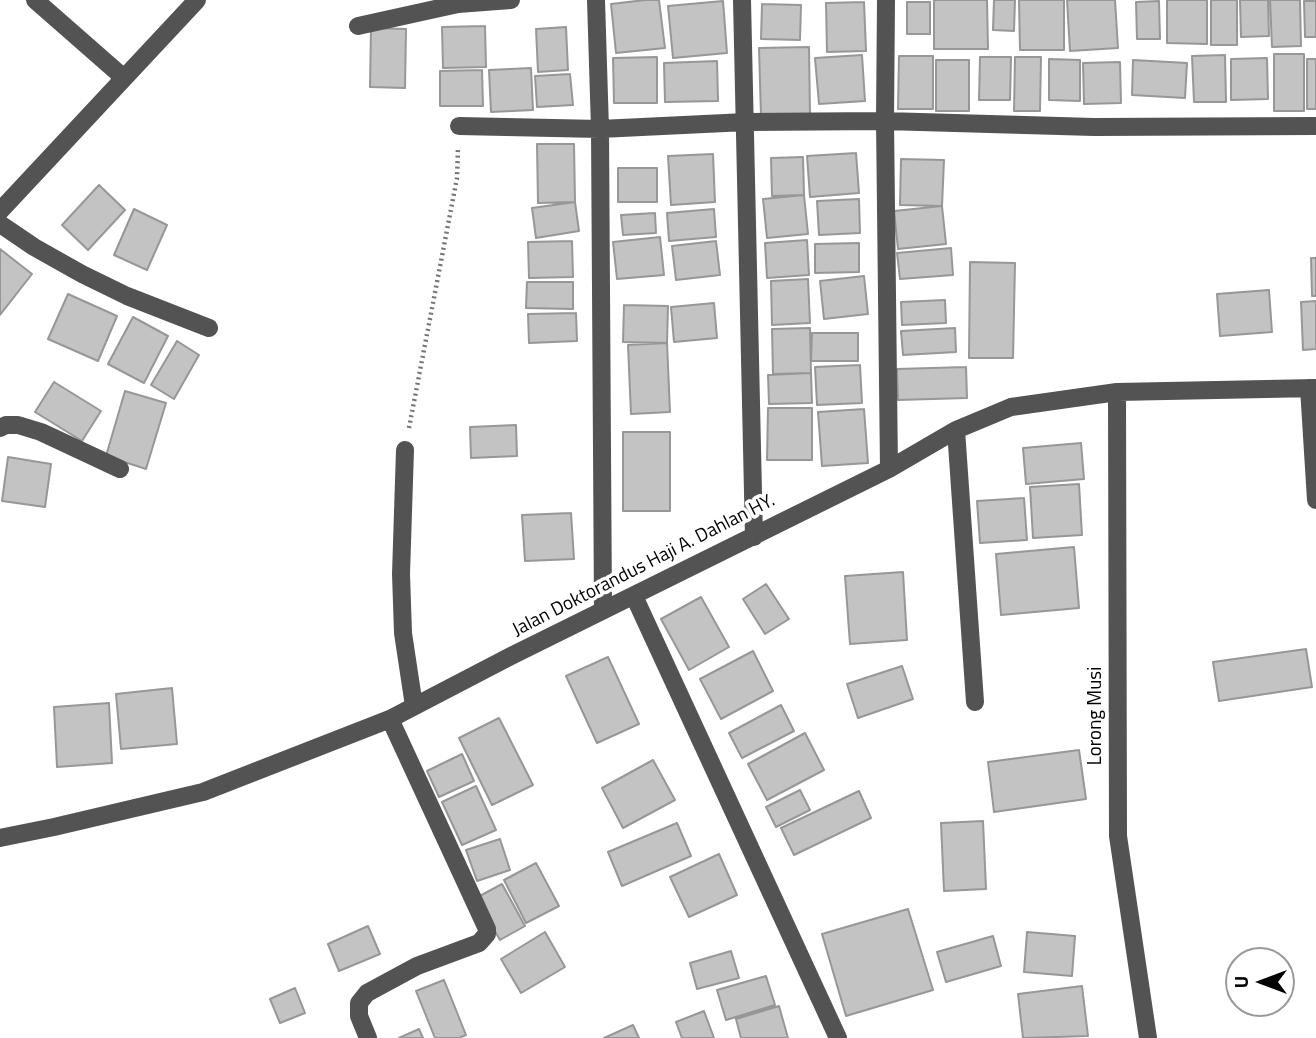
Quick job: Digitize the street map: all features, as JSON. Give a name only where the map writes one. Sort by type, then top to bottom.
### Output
[{"type":"street","points":[[35,0],[124,78]]},
{"type":"street","points":[[0,211],[197,0]]},
{"type":"street","points":[[358,26],[458,4],[511,0]]},
{"type":"street","points":[[596,0],[600,129],[603,610]]},
{"type":"street","points":[[742,0],[754,537]]},
{"type":"street","points":[[886,0],[889,469]]},
{"type":"street","points":[[459,126],[600,129],[746,122],[885,121],[1094,127],[1316,127]]},
{"type":"street","points":[[0,224],[82,274],[127,296],[209,328]]},
{"type":"street","points":[[1312,388],[1316,500]]},
{"type":"street","name":"Jalan Doktorandus Haji A. Dahlan HY.","points":[[0,838],[203,792],[390,719],[603,610],[754,537],[799,511],[889,469],[956,430],[1011,407],[1117,392],[1312,388]]},
{"type":"street","name":"Lorong Musi","points":[[1117,392],[1118,836],[1148,1038]]},
{"type":"street","points":[[0,428],[19,425],[41,432],[120,469]]},
{"type":"street","points":[[956,430],[975,702]]},
{"type":"street","points":[[405,450],[401,574],[403,633],[414,706]]},
{"type":"street","points":[[634,596],[832,1036]]},
{"type":"street","points":[[368,1038],[359,1016],[359,1003],[367,993],[416,966],[479,943],[487,934],[390,719]]},
{"type":"path","points":[[405,450],[457,178],[459,126]]},
{"type":"building","points":[[659,0],[665,48],[616,53],[611,4]]},
{"type":"building","points":[[934,0],[987,0],[988,49],[934,49]]},
{"type":"building","points":[[994,0],[1015,0],[1014,31],[993,30]]},
{"type":"building","points":[[1019,0],[1064,0],[1064,50],[1020,50]]},
{"type":"building","points":[[1067,0],[1115,0],[1118,48],[1070,51]]},
{"type":"building","points":[[1167,0],[1207,0],[1207,44],[1167,43]]},
{"type":"building","points":[[1211,0],[1237,0],[1237,45],[1211,45]]},
{"type":"building","points":[[1240,0],[1268,0],[1269,36],[1241,37]]},
{"type":"building","points":[[1270,0],[1300,0],[1301,46],[1272,47]]},
{"type":"building","points":[[723,1],[727,53],[673,58],[668,6]]},
{"type":"building","points":[[1159,1],[1160,39],[1137,39],[1136,2]]},
{"type":"building","points":[[1304,1],[1316,1],[1316,37],[1305,37]]},
{"type":"building","points":[[864,2],[866,51],[827,52],[826,3]]},
{"type":"building","points":[[907,2],[930,2],[930,34],[907,34]]},
{"type":"building","points":[[762,4],[801,5],[800,40],[761,39]]},
{"type":"building","points":[[485,26],[486,67],[443,68],[442,27]]},
{"type":"building","points":[[566,27],[568,70],[538,72],[536,29]]},
{"type":"building","points":[[371,28],[406,29],[405,88],[370,87]]},
{"type":"building","points":[[809,47],[810,115],[761,116],[759,48]]},
{"type":"building","points":[[1274,54],[1304,54],[1304,111],[1274,111]]},
{"type":"building","points":[[862,55],[865,101],[819,104],[815,58]]},
{"type":"building","points":[[1225,55],[1226,102],[1194,102],[1192,56]]},
{"type":"building","points":[[899,56],[933,56],[933,109],[898,109]]},
{"type":"building","points":[[657,57],[657,103],[614,103],[613,58]]},
{"type":"building","points":[[980,57],[1011,57],[1010,100],[979,100]]},
{"type":"building","points":[[1015,57],[1041,57],[1040,111],[1014,111]]},
{"type":"building","points":[[1267,58],[1268,99],[1231,100],[1231,59]]},
{"type":"building","points":[[1049,59],[1080,60],[1080,101],[1049,100]]},
{"type":"building","points":[[1307,59],[1316,59],[1316,109],[1307,109]]},
{"type":"building","points":[[936,60],[969,60],[969,111],[936,111]]},
{"type":"building","points":[[1133,60],[1187,63],[1185,98],[1132,95]]},
{"type":"building","points":[[717,61],[718,101],[665,102],[664,63]]},
{"type":"building","points":[[1120,62],[1121,103],[1084,104],[1083,63]]},
{"type":"building","points":[[531,68],[533,110],[491,112],[489,70]]},
{"type":"building","points":[[482,70],[483,106],[440,106],[440,71]]},
{"type":"building","points":[[570,74],[573,105],[537,107],[535,76]]},
{"type":"building","points":[[537,144],[574,144],[575,202],[538,203]]},
{"type":"building","points":[[856,153],[859,193],[810,197],[807,156]]},
{"type":"building","points":[[713,154],[715,202],[671,205],[668,156]]},
{"type":"building","points":[[803,157],[804,195],[772,196],[771,158]]},
{"type":"building","points":[[901,159],[944,160],[942,206],[900,205]]},
{"type":"building","points":[[618,168],[657,168],[657,202],[618,202]]},
{"type":"building","points":[[99,185],[125,210],[88,250],[62,225]]},
{"type":"building","points":[[804,195],[808,234],[767,238],[763,199]]},
{"type":"building","points":[[859,199],[860,233],[819,235],[817,201]]},
{"type":"building","points":[[575,202],[579,231],[536,238],[532,208]]},
{"type":"building","points":[[942,206],[946,244],[898,249],[894,211]]},
{"type":"building","points":[[134,209],[167,225],[147,270],[114,255]]},
{"type":"building","points":[[714,209],[716,237],[669,241],[667,213]]},
{"type":"building","points":[[655,213],[656,233],[623,235],[621,215]]},
{"type":"building","points":[[660,237],[664,275],[617,279],[613,242]]},
{"type":"building","points":[[807,240],[809,275],[767,278],[765,243]]},
{"type":"building","points":[[572,241],[573,277],[529,278],[528,242]]},
{"type":"building","points":[[716,241],[720,275],[676,280],[672,246]]},
{"type":"building","points":[[859,243],[859,272],[815,273],[815,244]]},
{"type":"building","points":[[951,248],[953,275],[900,279],[897,253]]},
{"type":"building","points":[[0,249],[32,274],[0,315]]},
{"type":"building","points":[[1311,258],[1316,258],[1316,296],[1312,296]]},
{"type":"building","points":[[970,262],[1015,263],[1013,358],[969,358]]},
{"type":"building","points":[[864,276],[868,314],[824,319],[820,281]]},
{"type":"building","points":[[808,279],[810,323],[772,325],[771,281]]},
{"type":"building","points":[[527,282],[573,282],[573,309],[526,308]]},
{"type":"building","points":[[1269,290],[1272,332],[1220,336],[1217,294]]},
{"type":"building","points":[[68,294],[117,316],[98,361],[48,339]]},
{"type":"building","points":[[945,300],[946,323],[902,325],[901,302]]},
{"type":"building","points":[[1316,301],[1316,349],[1303,350],[1301,302]]},
{"type":"building","points":[[714,303],[717,338],[674,342],[671,307]]},
{"type":"building","points":[[624,305],[668,306],[667,343],[623,342]]},
{"type":"building","points":[[576,313],[577,341],[529,343],[528,314]]},
{"type":"building","points":[[133,317],[168,336],[144,383],[108,364]]},
{"type":"building","points":[[810,328],[811,373],[773,374],[772,329]]},
{"type":"building","points":[[955,328],[956,352],[903,355],[901,331]]},
{"type":"building","points":[[812,333],[858,333],[858,361],[811,361]]},
{"type":"building","points":[[177,341],[199,355],[174,399],[151,385]]},
{"type":"building","points":[[667,343],[670,412],[631,414],[628,345]]},
{"type":"building","points":[[860,365],[862,403],[817,405],[815,367]]},
{"type":"building","points":[[966,367],[967,398],[898,400],[897,369]]},
{"type":"building","points":[[811,373],[812,403],[769,404],[768,375]]},
{"type":"building","points":[[54,382],[101,411],[82,441],[35,412]]},
{"type":"building","points":[[125,391],[166,403],[146,469],[106,456]]},
{"type":"building","points":[[768,408],[812,408],[812,460],[767,460]]},
{"type":"building","points":[[864,409],[868,463],[822,466],[818,412]]},
{"type":"building","points":[[516,425],[517,456],[471,458],[470,427]]},
{"type":"building","points":[[623,432],[670,432],[670,511],[623,511]]},
{"type":"building","points":[[1081,443],[1084,479],[1026,484],[1023,448]]},
{"type":"building","points":[[8,457],[51,464],[45,507],[2,501]]},
{"type":"building","points":[[1079,484],[1082,535],[1033,538],[1030,487]]},
{"type":"building","points":[[1024,498],[1027,540],[980,543],[977,501]]},
{"type":"building","points":[[571,513],[574,559],[525,561],[522,515]]},
{"type":"building","points":[[1074,547],[1079,608],[1001,615],[996,554]]},
{"type":"building","points":[[903,572],[907,640],[850,644],[845,576]]},
{"type":"building","points":[[766,584],[789,619],[765,634],[743,599]]},
{"type":"building","points":[[701,597],[729,647],[689,670],[661,619]]},
{"type":"building","points":[[1306,649],[1312,687],[1219,701],[1213,662]]},
{"type":"building","points":[[753,651],[773,691],[721,719],[700,679]]},
{"type":"building","points":[[608,657],[639,724],[597,743],[566,676]]},
{"type":"building","points":[[902,666],[913,699],[858,718],[847,684]]},
{"type":"building","points":[[172,688],[177,744],[121,749],[116,694]]},
{"type":"building","points":[[109,703],[112,763],[57,767],[54,707]]},
{"type":"building","points":[[781,705],[794,731],[742,758],[729,733]]},
{"type":"building","points":[[499,718],[533,785],[492,805],[459,738]]},
{"type":"building","points":[[805,733],[824,770],[767,800],[748,764]]},
{"type":"building","points":[[1079,750],[1086,799],[994,812],[988,762]]},
{"type":"building","points":[[462,754],[474,781],[439,797],[427,771]]},
{"type":"building","points":[[653,760],[675,800],[623,828],[602,788]]},
{"type":"building","points":[[476,786],[496,830],[462,845],[442,802]]},
{"type":"building","points":[[800,790],[810,810],[776,827],[766,807]]},
{"type":"building","points":[[859,791],[871,818],[794,855],[781,828]]},
{"type":"building","points":[[983,821],[986,889],[944,891],[941,823]]},
{"type":"building","points":[[677,823],[691,856],[622,886],[608,852]]},
{"type":"building","points":[[500,839],[510,870],[477,881],[466,850]]},
{"type":"building","points":[[719,854],[737,895],[689,917],[670,877]]},
{"type":"building","points":[[536,863],[559,906],[526,923],[504,880]]},
{"type":"building","points":[[502,884],[525,926],[500,940],[476,898]]},
{"type":"building","points":[[908,909],[933,990],[846,1016],[822,934]]},
{"type":"building","points":[[368,926],[380,954],[339,971],[328,944]]},
{"type":"building","points":[[545,932],[565,967],[521,993],[501,959]]},
{"type":"building","points":[[1027,932],[1075,936],[1072,976],[1024,972]]},
{"type":"building","points":[[993,936],[1001,966],[946,982],[937,952]]},
{"type":"building","points":[[731,951],[739,978],[697,989],[690,963]]},
{"type":"building","points":[[766,976],[775,1005],[726,1020],[717,990]]},
{"type":"building","points":[[444,980],[466,1035],[459,1038],[435,1038],[416,991]]},
{"type":"building","points":[[1082,986],[1088,1036],[1023,1038],[1018,994]]},
{"type":"building","points":[[295,988],[305,1013],[280,1023],[270,999]]},
{"type":"building","points":[[779,1006],[788,1038],[741,1038],[736,1019]]},
{"type":"building","points":[[704,1011],[714,1038],[682,1038],[676,1022]]},
{"type":"building","points":[[633,1025],[639,1038],[604,1038]]},
{"type":"building","points":[[419,1029],[423,1038],[399,1038]]}]
